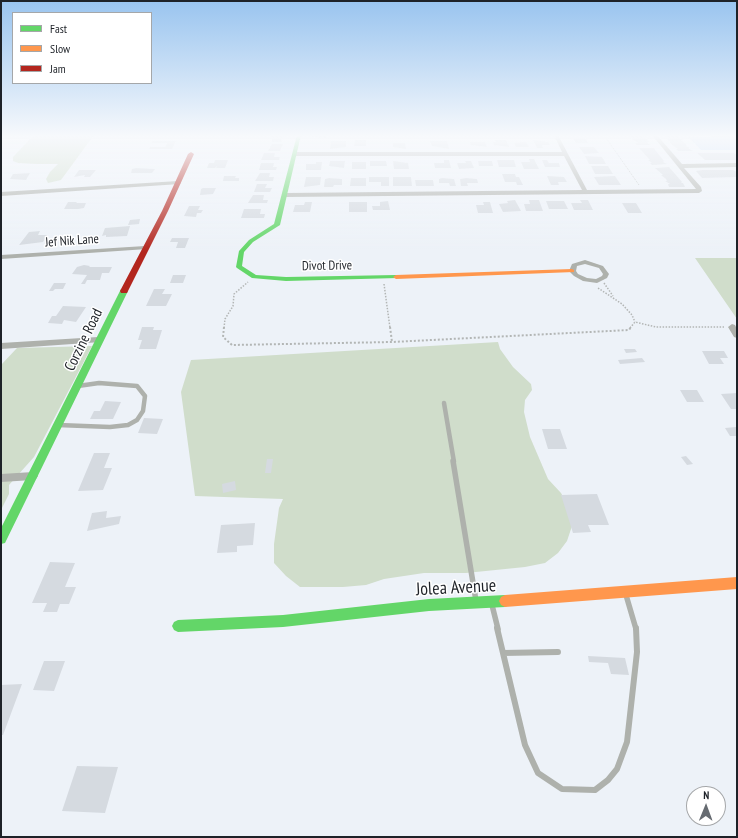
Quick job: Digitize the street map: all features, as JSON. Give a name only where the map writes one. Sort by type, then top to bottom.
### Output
[{"type":"street","name":"Corzine Road","points":[[1,539],[58,425],[98,340],[165,211],[182,174]]},
{"type":"street","points":[[254,277],[239,267],[241,252],[251,241],[278,225],[290,174]]},
{"type":"street","points":[[576,174],[586,193]]},
{"type":"street","points":[[285,194],[699,191],[698,187],[687,174]]},
{"type":"street","points":[[1,194],[178,183]]},
{"type":"street","name":"Jef Nik Lane","points":[[1,257],[145,248]]},
{"type":"street","name":"Divot Drive","points":[[254,277],[286,279],[572,271],[574,265],[577,263],[591,262],[604,270],[606,274],[602,279]]},
{"type":"street","points":[[572,271],[585,280],[602,279]]},
{"type":"street","points":[[732,327],[737,335]]},
{"type":"street","points":[[1,346],[98,340]]},
{"type":"street","points":[[1,478],[33,476]]},
{"type":"street","name":"Jolea Avenue","points":[[178,626],[283,621],[429,605],[491,602],[737,584]]},
{"type":"lane","points":[[58,425],[110,427],[128,425],[137,420],[144,408],[145,396],[142,389],[137,386],[127,384],[90,383],[77,386]]},
{"type":"lane","points":[[444,403],[476,602]]},
{"type":"lane","points":[[491,602],[525,745],[538,773],[562,789],[595,790],[608,780],[617,769],[627,742],[637,652],[636,629],[625,592]]},
{"type":"lane","points":[[503,653],[558,652]]},
{"type":"path","points":[[631,174],[644,192]]},
{"type":"path","points":[[254,277],[234,294],[233,306],[225,319],[223,337],[232,346],[392,342],[629,330],[635,322]]},
{"type":"path","points":[[382,277],[392,342]]},
{"type":"path","points":[[602,279],[614,297],[632,315],[635,322]]},
{"type":"path","points":[[585,280],[614,297]]},
{"type":"path","points":[[635,322],[656,327],[732,327]]},
{"type":"green space","points":[[49,174],[65,174],[61,180],[48,183],[46,179]]},
{"type":"green space","points":[[695,258],[737,258],[737,319]]},
{"type":"green space","points":[[498,342],[500,349],[513,367],[531,384],[532,390],[525,400],[524,412],[530,437],[548,479],[561,493],[570,509],[572,526],[567,541],[558,553],[545,563],[525,567],[466,573],[424,573],[384,579],[366,585],[343,587],[300,587],[286,576],[274,563],[274,544],[279,508],[283,499],[195,496],[181,392],[191,360]]},
{"type":"green space","points":[[92,346],[34,457],[9,485],[9,494],[1,510],[1,365],[17,348]]},
{"type":"building","points":[[13,174],[29,174],[26,180],[10,179]]},
{"type":"building","points":[[76,174],[92,174],[90,177],[84,177],[85,175],[74,177]]},
{"type":"building","points":[[259,174],[270,174],[269,177],[274,177],[273,181],[255,181]]},
{"type":"building","points":[[502,174],[515,174],[516,177],[519,177],[523,185],[517,185],[516,182],[505,182]]},
{"type":"building","points":[[662,174],[675,174],[685,187],[669,187],[668,184],[670,184],[665,181],[667,181],[661,175],[663,175]]},
{"type":"building","points":[[699,174],[737,174],[737,177],[702,178]]},
{"type":"building","points":[[224,176],[236,176],[235,178],[239,178],[239,181],[223,181]]},
{"type":"building","points":[[547,176],[564,177],[567,182],[558,182],[559,185],[551,185]]},
{"type":"building","points":[[615,176],[621,185],[599,185],[594,177]]},
{"type":"building","points":[[306,177],[321,177],[320,185],[304,187]]},
{"type":"building","points":[[369,177],[389,177],[389,186],[381,186],[381,182],[369,182]]},
{"type":"building","points":[[393,177],[411,177],[412,186],[393,186]]},
{"type":"building","points":[[351,178],[366,178],[366,186],[350,186]]},
{"type":"building","points":[[325,179],[342,179],[342,185],[324,187]]},
{"type":"building","points":[[439,179],[454,179],[456,186],[450,186],[449,183],[439,183]]},
{"type":"building","points":[[460,179],[477,179],[478,183],[467,183],[468,186],[461,186]]},
{"type":"building","points":[[415,180],[433,180],[434,186],[416,186]]},
{"type":"building","points":[[257,184],[267,184],[265,188],[272,188],[270,192],[254,192]]},
{"type":"building","points":[[216,188],[213,194],[200,195],[201,189]]},
{"type":"building","points":[[253,195],[264,195],[263,200],[268,200],[267,203],[248,203]]},
{"type":"building","points":[[515,200],[521,211],[503,212],[499,204],[508,203],[507,201]]},
{"type":"building","points":[[529,200],[539,200],[543,211],[526,211],[524,204],[530,204]]},
{"type":"building","points":[[580,200],[588,200],[593,210],[574,210],[571,203],[582,203]]},
{"type":"building","points":[[388,201],[390,210],[373,210],[372,206],[380,206],[380,202]]},
{"type":"building","points":[[546,201],[564,201],[568,209],[549,209]]},
{"type":"building","points":[[68,202],[86,203],[84,208],[64,209]]},
{"type":"building","points":[[305,202],[312,202],[310,212],[293,212],[295,205],[304,205]]},
{"type":"building","points":[[349,202],[367,202],[367,212],[349,212]]},
{"type":"building","points":[[483,202],[490,202],[493,213],[478,213],[476,205],[484,205]]},
{"type":"building","points":[[622,203],[636,203],[642,213],[628,213]]},
{"type":"building","points":[[189,206],[200,206],[198,210],[203,210],[201,213],[197,213],[196,217],[184,216]]},
{"type":"building","points":[[244,209],[261,209],[260,214],[265,214],[264,218],[241,218]]},
{"type":"building","points":[[140,219],[139,224],[128,225],[130,220]]},
{"type":"building","points":[[130,226],[127,236],[102,236],[105,228]]},
{"type":"building","points":[[40,231],[38,235],[47,235],[43,242],[19,245],[29,232]]},
{"type":"building","points":[[172,238],[189,238],[185,248],[176,248],[178,242],[170,242]]},
{"type":"building","points":[[84,265],[90,266],[89,267],[112,267],[109,273],[102,273],[100,280],[87,280],[85,284],[81,284],[87,275],[72,274],[77,267]]},
{"type":"building","points":[[173,275],[186,275],[183,283],[170,283]]},
{"type":"building","points":[[54,283],[66,283],[63,289],[49,291]]},
{"type":"building","points":[[154,289],[165,289],[162,294],[172,294],[166,306],[146,306]]},
{"type":"building","points":[[63,306],[86,307],[76,322],[64,320],[62,324],[48,323],[52,316],[56,316]]},
{"type":"building","points":[[142,327],[154,327],[153,330],[162,330],[156,349],[139,349],[142,340],[138,340]]},
{"type":"building","points":[[624,349],[635,349],[637,352],[626,353]]},
{"type":"building","points":[[702,351],[724,351],[728,358],[720,358],[724,364],[709,364]]},
{"type":"building","points":[[642,358],[645,362],[620,364],[618,360]]},
{"type":"building","points":[[680,390],[697,390],[704,402],[687,402]]},
{"type":"building","points":[[737,393],[737,409],[731,409],[721,394]]},
{"type":"building","points":[[105,401],[121,402],[113,419],[90,419],[94,411],[100,411]]},
{"type":"building","points":[[144,418],[163,419],[157,434],[138,433]]},
{"type":"building","points":[[736,427],[737,436],[730,436],[725,428]]},
{"type":"building","points":[[542,429],[560,429],[567,449],[548,449]]},
{"type":"building","points":[[94,453],[110,453],[104,468],[112,468],[103,490],[78,491]]},
{"type":"building","points":[[686,456],[693,464],[687,465],[681,457]]},
{"type":"building","points":[[267,459],[273,459],[271,473],[265,473]]},
{"type":"building","points":[[235,481],[236,490],[223,493],[222,484]]},
{"type":"building","points":[[597,494],[609,525],[588,525],[591,532],[573,533],[561,495]]},
{"type":"building","points":[[107,511],[106,518],[121,516],[119,524],[87,531],[92,513]]},
{"type":"building","points":[[255,523],[253,545],[237,546],[237,552],[217,553],[221,525]]},
{"type":"building","points":[[50,562],[75,563],[65,587],[76,587],[69,604],[60,604],[57,612],[43,612],[47,603],[32,603]]},
{"type":"building","points":[[588,656],[625,658],[629,675],[611,674],[608,663],[589,662]]},
{"type":"building","points":[[44,661],[65,661],[54,691],[33,690]]},
{"type":"building","points":[[22,684],[3,735],[1,735],[1,685]]},
{"type":"building","points":[[77,766],[118,767],[105,813],[62,811]]},
{"type":"traffic: fast","points":[[289,174],[277,225],[251,241],[241,252],[239,267],[254,277],[286,279],[396,277]]},
{"type":"traffic: fast","points":[[1,539],[124,291]]},
{"type":"traffic: fast","points":[[178,626],[283,621],[429,605],[505,601]]},
{"type":"traffic: slow","points":[[396,277],[572,271]]},
{"type":"traffic: slow","points":[[505,601],[737,583]]},
{"type":"traffic: jam","points":[[124,291],[165,211],[182,174]]}]
